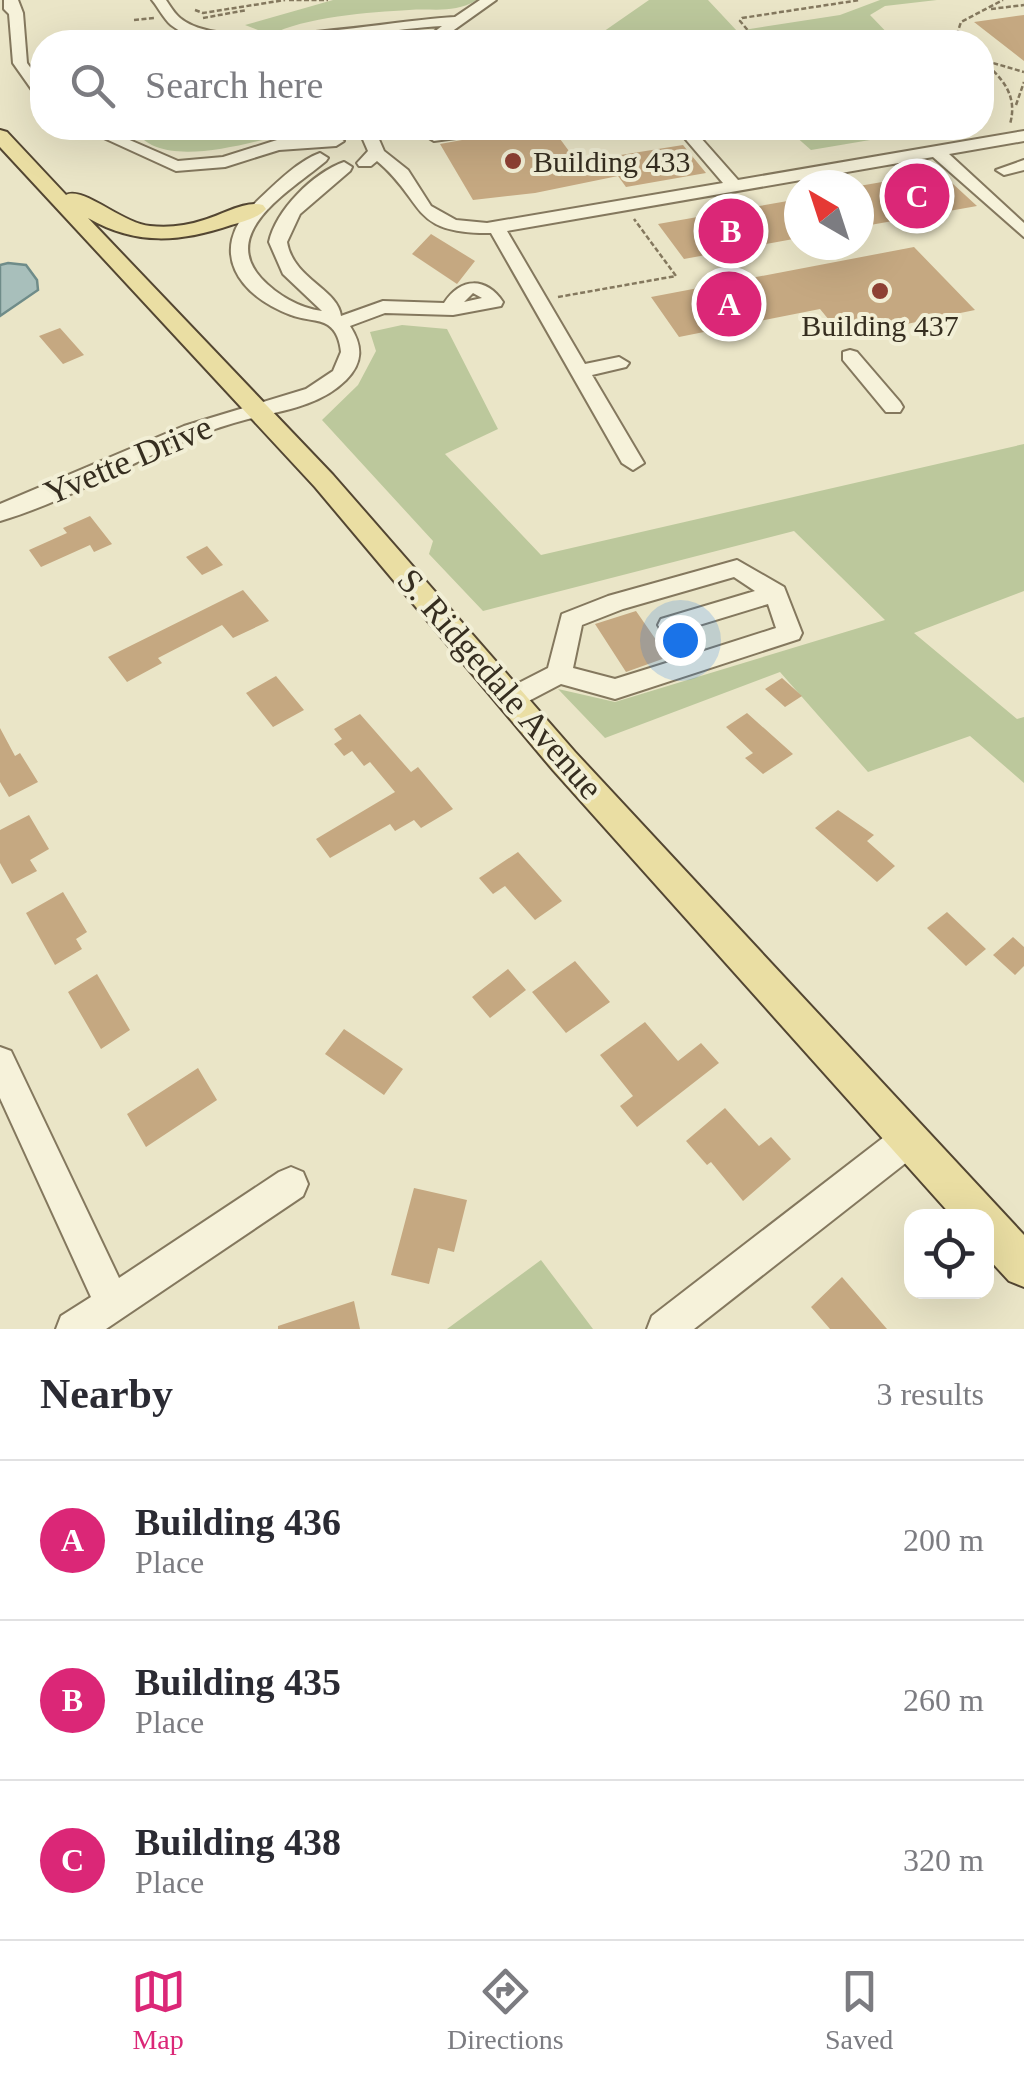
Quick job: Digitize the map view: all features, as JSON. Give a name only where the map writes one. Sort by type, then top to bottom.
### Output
[{"type":"main road","name":"S. Ridgedale Avenue","points":[[0,136],[364,525],[564,761],[972,1209]]},
{"type":"main road","points":[[17,156],[44,166],[86,207],[114,223],[159,234],[239,236]]},
{"type":"main road","points":[[198,232],[256,209]]},
{"type":"main road","points":[[994,1234],[1024,1266]]},
{"type":"street","points":[[159,0],[168,20],[211,30]]},
{"type":"street","points":[[172,0],[178,15],[194,25]]},
{"type":"street","points":[[446,30],[492,1]]},
{"type":"street","points":[[13,10],[20,63],[30,77]]},
{"type":"street","points":[[353,30],[429,20],[460,21]]},
{"type":"street","points":[[114,140],[161,163],[176,166],[203,166],[289,150],[348,167],[378,169],[407,184],[424,209],[437,218],[496,227],[555,220],[1024,136]]},
{"type":"street","points":[[248,156],[278,145],[339,140]]},
{"type":"street","points":[[339,140],[326,144],[320,157],[290,186],[256,209],[239,236],[238,262],[251,281],[298,313],[335,320],[383,306],[450,310],[494,302]]},
{"type":"street","points":[[335,320],[331,307],[289,267],[278,240],[280,231],[302,202],[348,167],[370,161],[369,140]]},
{"type":"street","points":[[370,140],[386,164],[407,178],[407,184]]},
{"type":"street","points":[[694,140],[734,186]]},
{"type":"street","points":[[937,151],[1024,232]]},
{"type":"street","points":[[952,164],[1011,154],[1024,156]]},
{"type":"street","points":[[1004,170],[1024,165]]},
{"type":"street","points":[[496,227],[632,463]]},
{"type":"street","points":[[239,236],[278,240]]},
{"type":"street","name":"Yvette Drive","points":[[0,513],[220,421],[314,393],[344,371],[351,348],[335,320]]},
{"type":"street","points":[[850,356],[892,407]]},
{"type":"street","points":[[580,372],[620,363]]},
{"type":"street","points":[[512,698],[559,674],[615,688],[790,633],[776,593],[737,568],[616,602],[571,620],[559,674]]},
{"type":"street","points":[[695,663],[670,625],[776,593]]},
{"type":"street","points":[[0,1062],[113,1305]]},
{"type":"street","points":[[665,1329],[908,1140]]},
{"type":"street","points":[[74,1329],[291,1184]]},
{"type":"path","points":[[195,10],[203,13],[287,0],[328,0]]},
{"type":"path","points":[[748,30],[740,21],[742,18],[860,0]]},
{"type":"path","points":[[958,30],[961,22],[1003,0]]},
{"type":"path","points":[[981,11],[1024,5]]},
{"type":"path","points":[[194,25],[256,6]]},
{"type":"path","points":[[134,20],[160,17]]},
{"type":"path","points":[[994,63],[1024,72]]},
{"type":"path","points":[[994,72],[1004,82],[1015,110]]},
{"type":"path","points":[[1006,133],[1024,82]]},
{"type":"path","points":[[549,299],[676,276],[628,211]]},
{"type":"green space","points":[[333,0],[477,0],[452,9],[376,12],[283,30],[258,30],[245,25]]},
{"type":"green space","points":[[649,0],[708,0],[736,30],[606,30]]},
{"type":"green space","points":[[880,0],[937,0],[885,6],[870,15],[884,30],[743,30],[840,15]]},
{"type":"green space","points":[[260,140],[190,152],[167,150],[147,142]]},
{"type":"green space","points":[[800,140],[870,140],[811,150]]},
{"type":"green space","points":[[402,325],[447,329],[498,429],[445,454],[541,555],[1024,444],[1024,591],[914,633],[1017,719],[1024,717],[1024,783],[970,736],[868,772],[780,672],[605,738],[558,689],[615,702],[885,620],[794,531],[483,611],[429,554],[433,541],[322,420],[358,385],[376,351],[370,332]]},
{"type":"green space","points":[[541,1260],[593,1329],[447,1329]]},
{"type":"water","points":[[0,265],[26,265],[37,280],[38,290],[0,316]]},
{"type":"building","points":[[1024,15],[1024,61],[994,38],[994,30],[984,30],[974,22]]},
{"type":"building","name":"Building 433","points":[[462,140],[561,140],[577,162],[683,145],[706,173],[626,187],[618,176],[535,193],[473,200],[440,144]]},
{"type":"building","points":[[940,172],[977,206],[874,224],[874,183]]},
{"type":"building","points":[[784,202],[784,241],[684,259],[658,224]]},
{"type":"building","points":[[431,234],[475,261],[457,284],[412,254]]},
{"type":"building","name":"Building 437","points":[[914,247],[975,310],[843,337],[820,309],[679,337],[651,297],[846,260],[874,260],[874,255]]},
{"type":"building","points":[[60,328],[84,355],[63,364],[39,336]]},
{"type":"building","points":[[90,516],[112,544],[94,552],[90,545],[41,567],[29,550],[67,533],[63,528]]},
{"type":"building","points":[[207,546],[223,565],[202,575],[186,557]]},
{"type":"building","points":[[243,590],[269,621],[233,638],[222,625],[158,658],[162,663],[127,682],[108,657]]},
{"type":"building","points":[[636,611],[668,657],[626,672],[595,624]]},
{"type":"building","points":[[276,676],[304,710],[273,727],[246,693]]},
{"type":"building","points":[[782,678],[802,696],[785,707],[765,689]]},
{"type":"building","points":[[747,713],[793,754],[763,774],[745,758],[753,753],[726,727]]},
{"type":"building","points":[[360,714],[411,772],[418,767],[453,809],[421,828],[414,820],[395,831],[390,824],[330,858],[316,839],[395,792],[370,762],[364,766],[352,751],[344,756],[334,744],[342,739],[334,729]]},
{"type":"building","points":[[0,728],[15,756],[20,753],[38,782],[9,797],[0,782]]},
{"type":"building","points":[[838,810],[874,835],[867,841],[895,866],[877,882],[815,828]]},
{"type":"building","points":[[29,815],[49,849],[30,860],[37,871],[12,884],[0,863],[0,830]]},
{"type":"building","points":[[518,852],[562,901],[535,920],[505,886],[493,894],[479,878]]},
{"type":"building","points":[[63,892],[87,932],[76,939],[82,949],[55,965],[26,913]]},
{"type":"building","points":[[947,912],[986,949],[966,966],[927,928]]},
{"type":"building","points":[[1013,937],[1024,947],[1024,966],[1015,975],[993,955]]},
{"type":"building","points":[[575,961],[610,1002],[566,1033],[532,992]]},
{"type":"building","points":[[508,969],[526,990],[490,1018],[472,997]]},
{"type":"building","points":[[97,974],[130,1030],[101,1049],[68,992]]},
{"type":"building","points":[[645,1022],[678,1061],[701,1043],[719,1063],[637,1127],[620,1106],[633,1096],[600,1055]]},
{"type":"building","points":[[344,1029],[403,1069],[384,1095],[325,1054]]},
{"type":"building","points":[[198,1068],[217,1100],[146,1147],[127,1114]]},
{"type":"building","points":[[725,1108],[759,1146],[771,1137],[791,1159],[743,1201],[711,1162],[707,1165],[686,1141]]},
{"type":"building","points":[[414,1188],[467,1200],[454,1252],[438,1248],[429,1284],[391,1275]]},
{"type":"building","points":[[842,1277],[887,1329],[830,1329],[811,1307]]},
{"type":"building","points":[[354,1301],[360,1329],[278,1329],[278,1326]]},
{"type":"place","name":"Building 433","points":[[513,161]]},
{"type":"place","name":"Building 438","points":[[917,196]]},
{"type":"place","name":"Building 435","points":[[731,231]]},
{"type":"place","name":"Building 437","points":[[880,291]]},
{"type":"place","name":"Building 436","points":[[729,304]]}]
